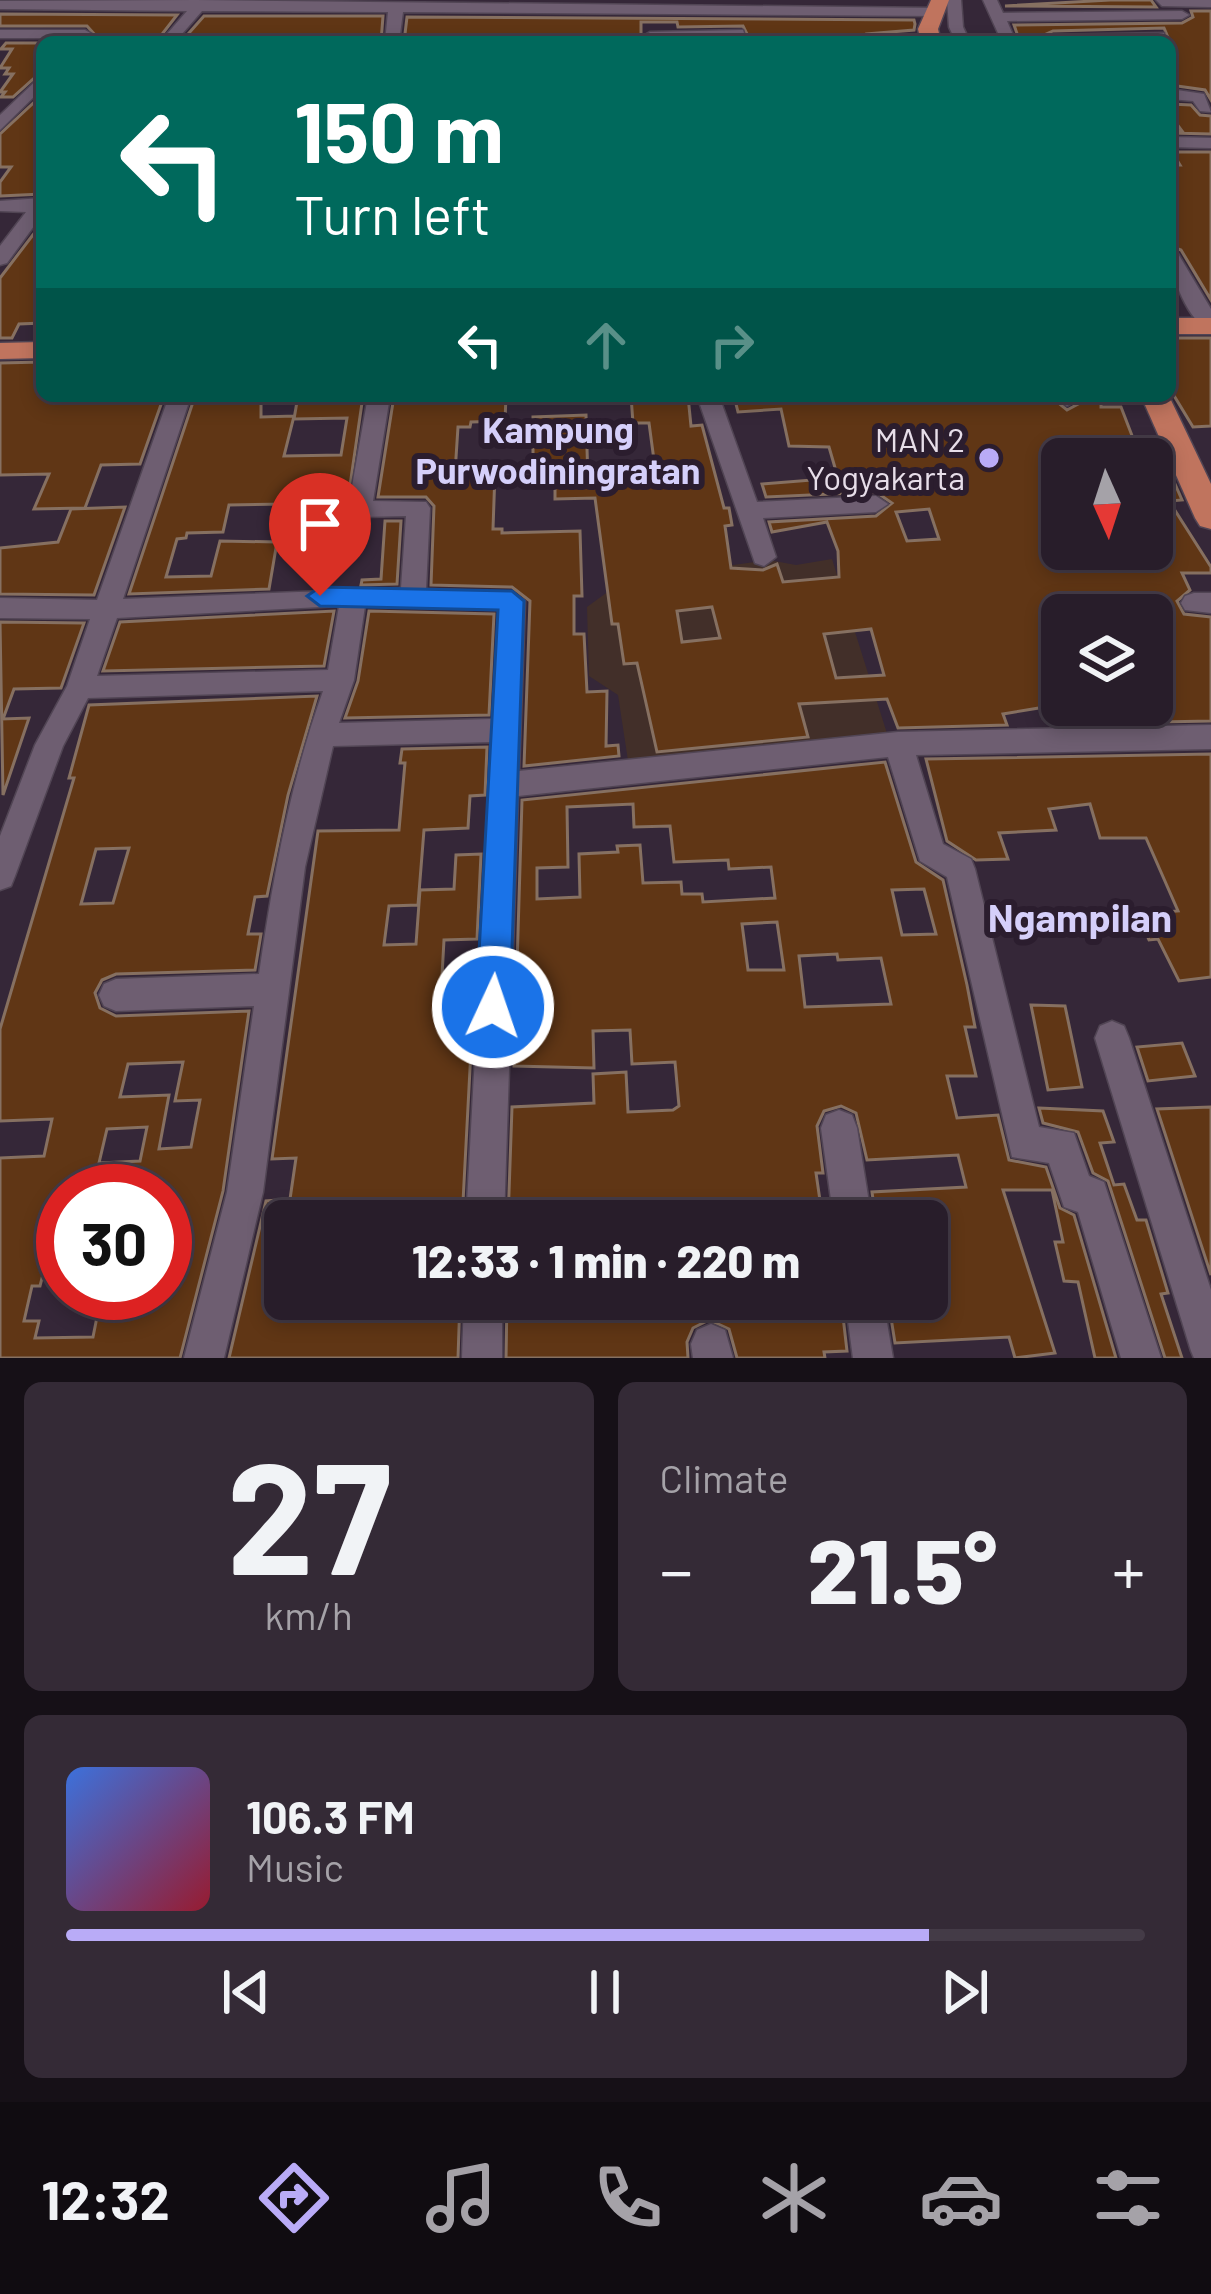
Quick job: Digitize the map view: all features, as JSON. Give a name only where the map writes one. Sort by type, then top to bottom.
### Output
[{"type":"main road","points":[[1176,326],[1211,326]]},
{"type":"main road","points":[[0,351],[36,350]]},
{"type":"main road","points":[[1158,402],[1211,518]]},
{"type":"street","points":[[1049,0],[1211,3]]},
{"type":"street","points":[[172,36],[201,4]]},
{"type":"street","points":[[0,5],[901,14],[941,23]]},
{"type":"street","points":[[83,36],[113,6]]},
{"type":"street","points":[[393,36],[396,8]]},
{"type":"street","points":[[1006,36],[994,8],[1182,15]]},
{"type":"street","points":[[518,30],[519,9]]},
{"type":"street","points":[[648,11],[650,36]]},
{"type":"street","points":[[890,36],[941,23]]},
{"type":"street","points":[[0,34],[40,36]]},
{"type":"street","points":[[694,36],[739,36]]},
{"type":"street","points":[[0,125],[7,108],[36,85]]},
{"type":"street","points":[[1176,95],[1198,97],[1206,108]]},
{"type":"street","points":[[1176,142],[1211,143]]},
{"type":"street","points":[[0,206],[36,205]]},
{"type":"street","points":[[0,259],[36,210]]},
{"type":"street","points":[[1176,266],[1211,326]]},
{"type":"street","points":[[0,872],[12,806],[80,687],[178,402]]},
{"type":"street","points":[[378,402],[360,509],[418,508],[413,597]]},
{"type":"street","points":[[710,402],[764,556]]},
{"type":"street","points":[[747,511],[876,504]]},
{"type":"street","points":[[203,1358],[244,1192],[290,867],[321,735],[340,680],[354,596]]},
{"type":"street","points":[[0,608],[107,610],[354,596],[512,601],[486,1200]]},
{"type":"street","points":[[80,687],[340,680]]},
{"type":"street","points":[[321,735],[505,730]]},
{"type":"street","points":[[505,785],[898,744],[1211,737]]},
{"type":"street","points":[[898,744],[931,852],[960,869],[1025,1144],[1060,1146],[1077,1195],[1091,1195],[1142,1358]]},
{"type":"street","points":[[116,995],[272,989]]},
{"type":"street","points":[[1112,1038],[1211,1351]]},
{"type":"street","points":[[839,1128],[850,1200]]},
{"type":"street","points":[[482,1358],[483,1320]]},
{"type":"street","points":[[867,1320],[873,1358]]},
{"type":"shaded area","points":[[832,559],[890,743],[629,767],[618,695],[589,676],[587,607],[624,580],[769,560],[796,565]]},
{"type":"building","points":[[1151,0],[1156,7],[1005,6]]},
{"type":"building","points":[[1191,11],[1211,11],[1211,100],[1205,90],[1176,86],[1176,36],[1167,36],[1164,28],[1018,36],[1014,25],[1182,23],[1193,17]]},
{"type":"building","points":[[0,14],[177,15],[161,36],[96,36],[87,26],[0,26]]},
{"type":"building","points":[[204,16],[383,16],[381,36],[186,36]]},
{"type":"building","points":[[407,17],[914,20],[915,24],[914,30],[862,36],[748,36],[743,26],[641,22],[641,36],[405,36]]},
{"type":"building","points":[[6,43],[36,43],[36,76],[13,97],[1,97],[13,74],[5,74],[9,68],[0,68],[12,49],[1,49]]},
{"type":"building","points":[[36,101],[36,194],[0,196],[0,182],[11,167],[0,167],[0,134]]},
{"type":"building","points":[[1176,104],[1191,105],[1200,115],[1211,116],[1211,134],[1176,133],[1182,131],[1176,123]]},
{"type":"building","points":[[1176,152],[1211,152],[1211,300],[1176,248],[1176,165],[1180,165]]},
{"type":"building","points":[[36,231],[36,323],[19,324],[12,338],[0,338],[0,278]]},
{"type":"building","points":[[1176,338],[1211,338],[1211,426],[1193,427],[1176,399]]},
{"type":"building","points":[[36,362],[36,402],[162,402],[140,464],[101,465],[85,508],[34,509],[49,474],[0,475],[0,363]]},
{"type":"building","points":[[193,402],[261,402],[261,417],[294,416],[284,456],[341,455],[347,418],[294,419],[297,402],[362,402],[346,513],[307,514],[306,521],[284,521],[287,504],[229,505],[223,532],[187,533],[186,538],[177,539],[166,577],[211,576],[220,541],[277,542],[269,589],[129,594]]},
{"type":"building","points":[[393,402],[506,402],[505,421],[458,427],[455,473],[495,472],[493,529],[502,529],[502,533],[580,531],[582,596],[574,596],[574,634],[584,634],[587,692],[607,691],[606,746],[618,745],[619,756],[524,766],[530,601],[512,587],[431,585],[434,506],[426,497],[378,497]]},
{"type":"building","points":[[631,402],[689,402],[691,426],[702,425],[724,508],[729,508],[732,525],[725,526],[731,568],[763,570],[777,564],[783,582],[839,577],[838,551],[827,522],[772,532],[769,522],[876,516],[892,503],[876,492],[766,497],[762,484],[838,478],[829,447],[789,446],[781,409],[738,412],[736,402],[1057,402],[1067,410],[1080,402],[1101,402],[1101,407],[1121,407],[1133,438],[1041,438],[1041,570],[1173,570],[1173,507],[1211,567],[1211,573],[1182,573],[1190,590],[1177,601],[1184,614],[1211,617],[1211,721],[1173,722],[1173,594],[1041,594],[1041,708],[1003,714],[1007,725],[898,728],[887,699],[799,704],[808,737],[657,752],[637,663],[624,664],[618,624],[612,624],[595,498],[555,499],[555,474],[533,474],[533,417],[586,415],[588,481],[656,475],[649,423],[633,423]],"holes":[[[929,509],[939,539],[907,541],[896,512]],[[712,607],[720,638],[682,642],[677,611]],[[871,629],[884,675],[836,678],[824,634]]]},
{"type":"building","points":[[1173,484],[1175,484],[1182,500],[1173,501]]},
{"type":"building","points":[[125,507],[94,595],[0,594],[0,548],[58,542],[71,509]]},
{"type":"building","points":[[385,521],[401,521],[397,584],[361,585],[362,580],[381,579]]},
{"type":"building","points":[[334,611],[324,666],[103,671],[120,622]]},
{"type":"building","points":[[369,611],[494,614],[489,715],[345,718],[358,681]]},
{"type":"building","points":[[0,622],[84,623],[61,688],[14,689],[3,719],[29,718],[3,795]]},
{"type":"building","points":[[317,696],[288,795],[267,896],[255,897],[248,934],[261,934],[255,970],[116,974],[102,980],[95,993],[100,1008],[116,1016],[249,1011],[223,1191],[192,1311],[192,1164],[36,1164],[36,1286],[32,1286],[24,1321],[39,1321],[35,1338],[93,1337],[96,1320],[190,1320],[180,1358],[0,1358],[0,1158],[44,1156],[52,1119],[0,1121],[0,1029],[74,778],[69,778],[89,705]],"holes":[[[129,848],[113,903],[81,904],[96,849]],[[183,1062],[175,1101],[200,1100],[191,1147],[159,1149],[169,1095],[120,1097],[128,1064]],[[147,1127],[140,1161],[99,1163],[107,1129]]]},
{"type":"building","points":[[487,747],[485,795],[470,796],[468,828],[424,830],[418,905],[389,906],[384,945],[416,944],[420,890],[454,889],[456,855],[481,854],[477,939],[444,940],[441,994],[474,993],[463,1200],[278,1200],[290,1199],[296,1158],[272,1159],[318,831],[399,830],[402,749]]},
{"type":"building","points":[[1211,754],[1211,977],[1179,981],[1158,939],[1149,940],[1138,914],[1178,911],[1146,838],[1100,838],[1090,804],[1049,809],[1056,830],[999,833],[1008,859],[976,860],[947,841],[926,759]]},
{"type":"building","points":[[885,762],[916,862],[943,880],[967,985],[975,1027],[965,1027],[976,1076],[947,1076],[957,1118],[998,1115],[1009,1160],[1046,1167],[1060,1208],[1074,1215],[1116,1358],[1095,1358],[1078,1282],[1064,1281],[1055,1242],[1063,1242],[1052,1190],[1003,1190],[1055,1353],[1015,1358],[1009,1337],[895,1343],[891,1320],[948,1320],[948,1200],[873,1200],[872,1192],[966,1187],[958,1155],[867,1160],[856,1113],[841,1106],[824,1111],[817,1126],[823,1173],[816,1173],[820,1200],[509,1200],[512,1107],[594,1103],[593,1074],[626,1072],[628,1112],[679,1106],[675,1062],[632,1064],[630,1030],[593,1031],[594,1068],[514,1066],[522,800]],"holes":[[[633,804],[634,827],[670,826],[674,862],[728,860],[729,869],[771,867],[775,898],[703,902],[702,894],[682,894],[681,882],[643,883],[640,845],[617,846],[618,852],[579,854],[580,897],[537,899],[537,868],[568,867],[567,807]],[[924,889],[936,934],[902,935],[892,890]],[[777,922],[784,970],[748,970],[742,924]],[[837,954],[838,960],[881,958],[891,1004],[805,1007],[799,956]]]},
{"type":"building","points":[[1031,1005],[1065,1006],[1082,1087],[1048,1090]]},
{"type":"building","points":[[1182,1043],[1195,1076],[1148,1081],[1137,1047]]},
{"type":"building","points":[[1211,1107],[1211,1275],[1157,1109]]},
{"type":"building","points":[[1039,1108],[1103,1111],[1114,1142],[1100,1143],[1114,1185],[1124,1184],[1137,1220],[1146,1220],[1168,1293],[1161,1294],[1182,1358],[1165,1358],[1108,1181],[1093,1173],[1078,1132],[1043,1123]]},
{"type":"building","points":[[264,1209],[264,1320],[459,1320],[458,1358],[229,1358]]},
{"type":"building","points":[[507,1320],[709,1320],[693,1328],[687,1342],[688,1358],[506,1358]]},
{"type":"building","points":[[709,1320],[843,1320],[847,1351],[824,1352],[825,1358],[737,1358],[729,1329]]},
{"type":"place","name":"MAN 2 Yogyakarta","points":[[989,458]]},
{"type":"district","name":"Kampung Purwodiningratan","points":[[558,448]]},
{"type":"district","name":"Ngampilan","points":[[1080,916]]},
{"type":"route","points":[[320,596],[512,601],[493,1007]]}]
